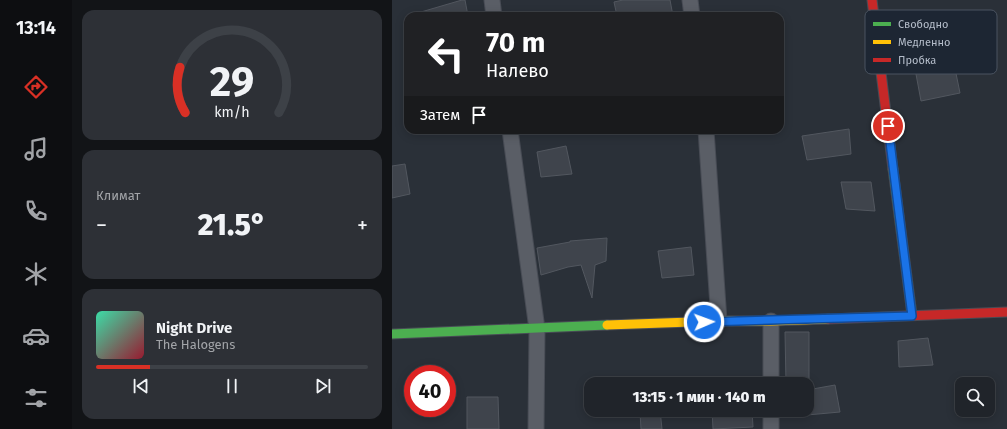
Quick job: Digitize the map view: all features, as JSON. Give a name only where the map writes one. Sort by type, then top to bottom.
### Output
[{"type":"street","points":[[492,0],[494,12]]},
{"type":"street","points":[[690,0],[692,12]]},
{"type":"street","points":[[872,0],[873,10]]},
{"type":"street","points":[[881,74],[912,316]]},
{"type":"street","points":[[511,134],[537,329],[536,429]]},
{"type":"street","points":[[706,134],[719,321]]},
{"type":"street","points":[[392,334],[719,321],[771,321],[1007,312]]},
{"type":"street","points":[[771,321],[771,377]]},
{"type":"street","points":[[771,417],[771,429]]},
{"type":"building","points":[[465,0],[467,12],[421,12]]},
{"type":"building","points":[[623,0],[670,0],[672,12],[616,12],[614,2]]},
{"type":"building","points":[[916,74],[956,74],[960,93],[921,101]]},
{"type":"building","points":[[849,129],[851,154],[807,160],[802,136]]},
{"type":"building","points":[[566,146],[572,174],[541,177],[537,152]]},
{"type":"building","points":[[405,164],[410,194],[392,198],[392,166]]},
{"type":"building","points":[[841,182],[871,182],[875,211],[846,209]]},
{"type":"building","points":[[607,238],[606,261],[595,265],[592,298],[581,265],[568,267],[541,275],[537,248],[570,241]]},
{"type":"building","points":[[691,247],[694,275],[662,278],[658,251]]},
{"type":"building","points":[[785,332],[809,332],[809,377],[786,377]]},
{"type":"building","points":[[928,338],[933,365],[899,367],[898,341]]},
{"type":"building","points":[[835,385],[840,412],[814,414],[814,389]]},
{"type":"building","points":[[467,397],[498,397],[499,429],[467,429]]},
{"type":"building","points":[[640,417],[661,417],[662,429],[641,429]]},
{"type":"building","points":[[712,417],[752,417],[753,427],[713,429]]},
{"type":"traffic: fast","points":[[893,169],[912,315]]},
{"type":"traffic: fast","points":[[392,334],[607,325]]},
{"type":"traffic: slow","points":[[607,325],[828,319]]},
{"type":"traffic: jam","points":[[872,0],[873,10]]},
{"type":"traffic: jam","points":[[881,74],[893,169]]},
{"type":"traffic: jam","points":[[828,319],[1007,312]]},
{"type":"route","points":[[704,322],[912,316],[888,126]]}]
